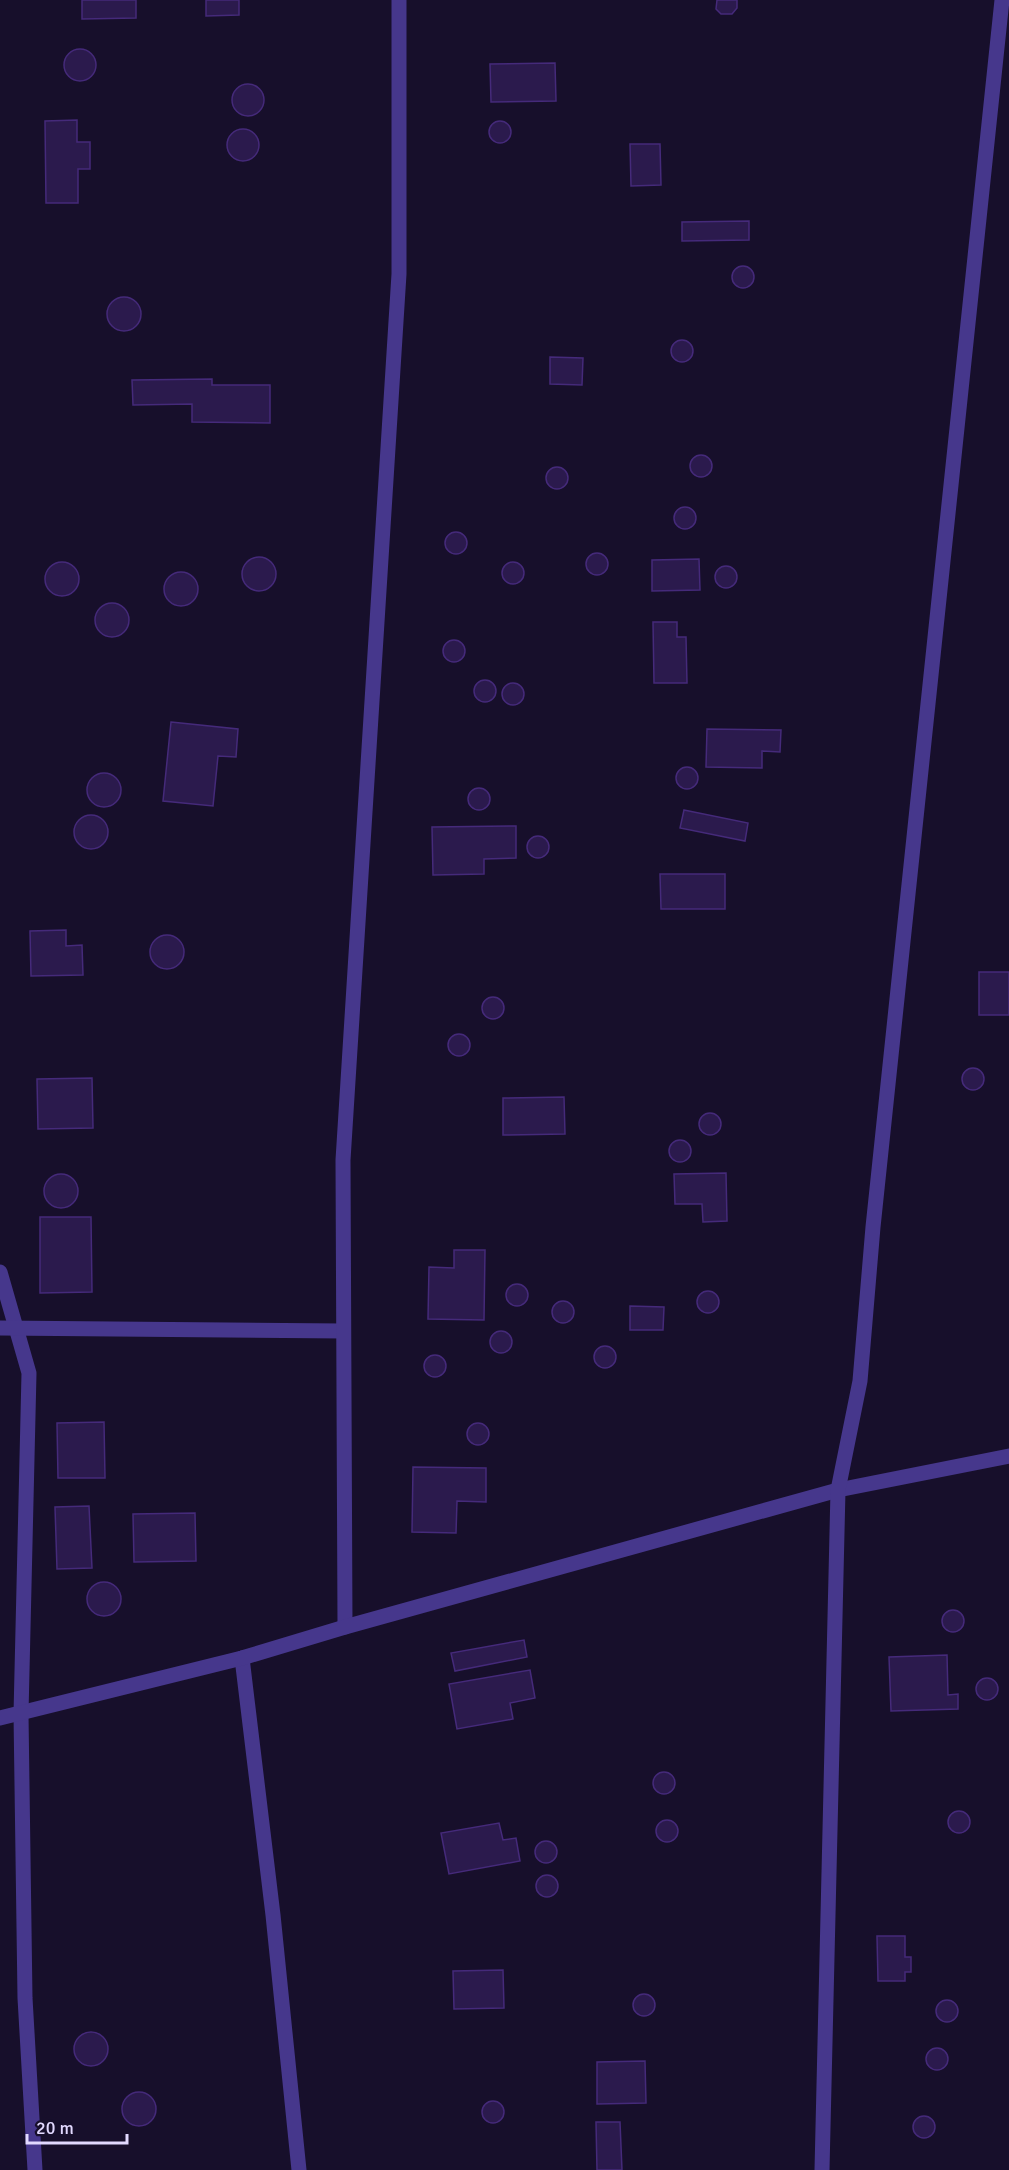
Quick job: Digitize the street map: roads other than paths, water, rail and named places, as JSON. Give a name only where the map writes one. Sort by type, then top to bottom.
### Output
[{"type":"street","points":[[345,1627],[342,1160],[399,274],[399,0]]},
{"type":"street","points":[[822,2170],[838,1490],[860,1381],[875,1215],[1002,0]]},
{"type":"street","points":[[0,1272],[7,1328],[29,1373],[21,1714],[25,1998],[35,2170]]},
{"type":"street","points":[[7,1328],[343,1331]]},
{"type":"street","points":[[0,1718],[242,1658],[345,1627],[838,1490],[1009,1456]]},
{"type":"street","points":[[242,1658],[273,1915],[299,2170]]}]
